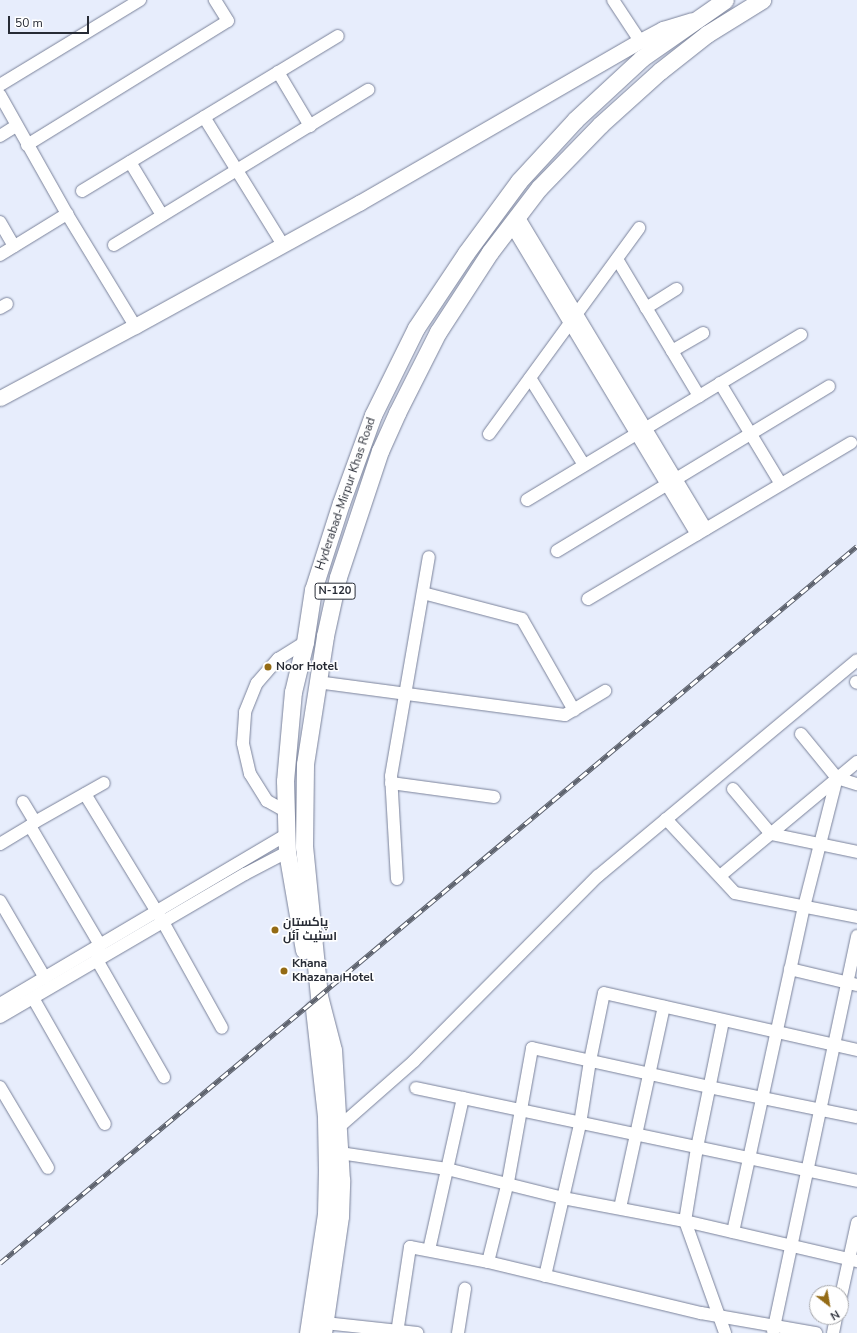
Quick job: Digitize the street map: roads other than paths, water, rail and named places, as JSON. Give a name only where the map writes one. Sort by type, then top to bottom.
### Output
[{"type":"highway","name":"Hyderabad-Mirpur Khas Road","points":[[308,1333],[326,1214],[326,1116],[313,1001],[287,852],[285,781],[293,692],[305,642],[313,590],[341,503],[373,416],[416,328],[466,253],[519,181],[575,120],[642,58],[696,18],[725,0]]},
{"type":"highway","name":"Hyderabad-Mirpur Khas Road","points":[[324,1328],[340,1216],[340,1153],[333,1050],[319,996],[304,847],[305,764],[325,636],[338,577],[380,451],[396,413],[438,332],[490,252],[539,188],[600,125],[660,71],[707,34],[762,0]]},
{"type":"highway","points":[[696,18],[707,34]]},
{"type":"main road","points":[[0,398],[283,245],[640,41],[664,29],[696,18]]},
{"type":"street","points":[[0,85],[140,0]]},
{"type":"street","points":[[27,145],[228,21],[215,0]]},
{"type":"street","points":[[614,0],[640,41]]},
{"type":"street","points":[[82,191],[338,36]]},
{"type":"street","points":[[278,72],[310,126]]},
{"type":"street","points":[[114,245],[368,90]]},
{"type":"street","points":[[0,95],[16,126],[67,214],[135,326]]},
{"type":"street","points":[[204,117],[283,245]]},
{"type":"street","points":[[0,136],[16,126]]},
{"type":"street","points":[[130,162],[162,216]]},
{"type":"street","points":[[0,255],[67,214]]},
{"type":"street","points":[[514,220],[702,532]]},
{"type":"street","points":[[0,222],[14,246]]},
{"type":"street","points":[[489,434],[639,228]]},
{"type":"street","points":[[616,259],[699,396]]},
{"type":"street","points":[[646,308],[676,289]]},
{"type":"street","points":[[672,351],[703,333]]},
{"type":"street","points":[[527,500],[801,334]]},
{"type":"street","points":[[530,378],[584,465]]},
{"type":"street","points":[[720,383],[781,484]]},
{"type":"street","points":[[557,551],[829,386]]},
{"type":"street","points":[[588,599],[851,442]]},
{"type":"street","points":[[397,879],[391,776],[429,557]]},
{"type":"street","points":[[423,593],[522,619],[574,710]]},
{"type":"street","points":[[287,812],[267,801],[250,774],[242,743],[245,712],[257,683],[278,659],[305,642]]},
{"type":"street","points":[[339,1127],[414,1061],[598,876],[857,660]]},
{"type":"street","points":[[317,682],[565,716],[605,691]]},
{"type":"street","points":[[801,734],[837,778],[857,784]]},
{"type":"street","points":[[720,876],[857,762]]},
{"type":"street","points":[[733,1232],[750,1160],[761,1098],[804,907],[837,778]]},
{"type":"street","points":[[0,844],[104,783]]},
{"type":"street","points":[[392,783],[494,797]]},
{"type":"street","points":[[733,789],[771,834],[820,843],[857,852]]},
{"type":"street","points":[[84,794],[160,917],[222,1028]]},
{"type":"street","points":[[23,802],[32,824],[100,945],[97,960],[164,1077]]},
{"type":"street","points":[[666,819],[735,893],[857,917]]},
{"type":"street","points":[[0,1017],[97,960],[287,834]]},
{"type":"street","points":[[0,1004],[100,945],[160,917],[287,852]]},
{"type":"street","points":[[0,901],[45,978]]},
{"type":"street","points":[[774,1329],[833,1046],[851,983],[857,936]]},
{"type":"street","points":[[790,969],[851,983]]},
{"type":"street","points":[[545,1276],[580,1124],[590,1061],[604,994],[833,1046],[857,1050]]},
{"type":"street","points":[[33,998],[105,1124]]},
{"type":"street","points":[[620,1208],[664,1007]]},
{"type":"street","points":[[723,1021],[697,1148],[684,1221],[725,1333]]},
{"type":"street","points":[[488,1262],[508,1182],[522,1111],[532,1048],[709,1087],[857,1117]]},
{"type":"street","points":[[0,1087],[48,1168]]},
{"type":"street","points":[[416,1088],[857,1182]]},
{"type":"street","points":[[429,1250],[463,1098]]},
{"type":"street","points":[[340,1153],[447,1169],[508,1182],[563,1198],[684,1221],[791,1247],[853,1260]]},
{"type":"street","points":[[845,1285],[853,1260],[857,1224]]},
{"type":"street","points":[[397,1332],[410,1247],[488,1262],[701,1313],[719,1314],[774,1329],[816,1333]]},
{"type":"street","points":[[458,1333],[465,1289]]},
{"type":"street","points":[[324,1328],[417,1333]]},
{"type":"railway","points":[[0,1263],[857,546]]},
{"type":"place","name":"Noor Hotel","points":[[268,667]]},
{"type":"place","name":"پاکستان اسٹیٹ آئل","points":[[275,930]]},
{"type":"place","name":"Khana Khazana Hotel","points":[[284,971]]}]
